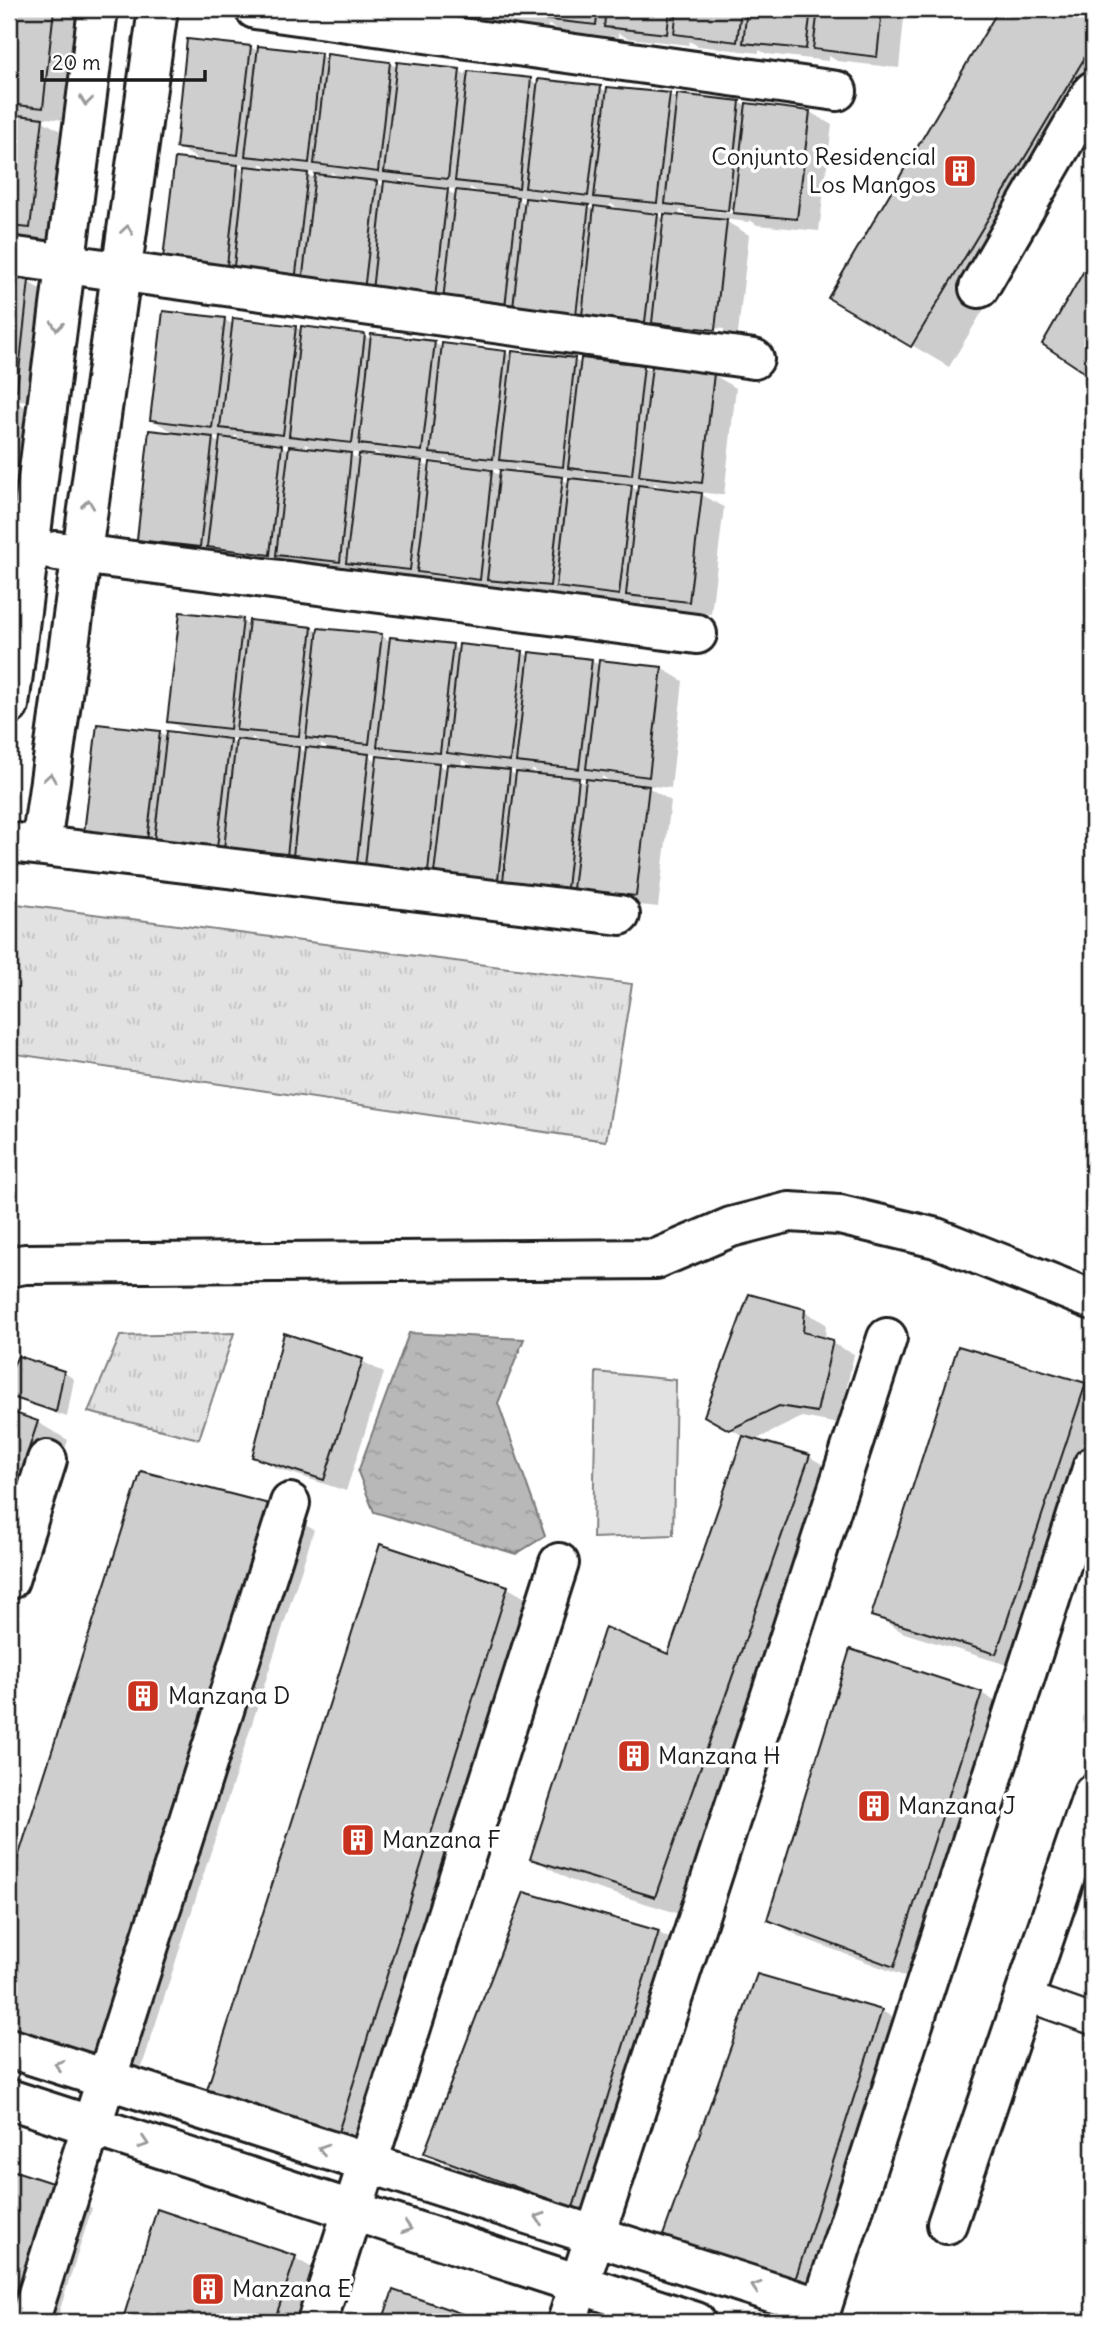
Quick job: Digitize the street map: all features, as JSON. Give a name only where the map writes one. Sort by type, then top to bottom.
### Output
[{"type":"street","points":[[9,705],[19,546],[65,264],[98,9]]},
{"type":"street","points":[[158,9],[81,555],[25,844],[620,915]]},
{"type":"street","points":[[255,9],[837,91]]},
{"type":"street","points":[[979,288],[1093,91]]},
{"type":"street","points":[[9,256],[754,359]]},
{"type":"street","points":[[19,546],[697,634]]},
{"type":"street","points":[[9,1267],[25,1264],[656,1259],[731,1227],[789,1212],[840,1215],[936,1238],[1093,1300]]},
{"type":"street","points":[[567,2322],[887,1338]]},
{"type":"street","points":[[9,1580],[47,1460]]},
{"type":"street","points":[[9,2048],[596,2236],[819,2315],[1093,1466]]},
{"type":"street","points":[[29,2322],[290,1503]]},
{"type":"street","points":[[317,2322],[559,1563]]},
{"type":"street","points":[[947,2224],[1093,1794]]},
{"type":"street","points":[[9,2099],[696,2322]]},
{"type":"lane","points":[[1025,1996],[1093,2020]]},
{"type":"green space","points":[[9,903],[632,984],[606,1141],[9,1053]]},
{"type":"green space","points":[[234,1333],[199,1439],[88,1412],[120,1336]]},
{"type":"green space","points":[[596,1372],[676,1380],[673,1535],[593,1538]]},
{"type":"water","points":[[409,1333],[524,1339],[498,1403],[545,1536],[516,1554],[374,1512],[358,1472]]},
{"type":"building","points":[[9,9],[54,9],[43,108],[9,104]]},
{"type":"building","points":[[463,9],[527,9],[526,17]]},
{"type":"building","points":[[534,9],[598,9],[596,25],[533,18]]},
{"type":"building","points":[[606,9],[670,9],[667,34],[604,27]]},
{"type":"building","points":[[677,9],[741,9],[737,42],[674,34]]},
{"type":"building","points":[[747,9],[811,9],[806,49],[743,43]]},
{"type":"building","points":[[818,9],[882,9],[877,57],[813,49]]},
{"type":"building","name":"Conjunto Residencial Los Mangos","points":[[999,9],[1093,9],[1093,44],[911,347],[828,298]]},
{"type":"building","points":[[187,39],[251,46],[238,155],[176,148]]},
{"type":"building","points":[[258,46],[321,53],[309,163],[245,156]]},
{"type":"building","points":[[327,54],[390,62],[378,172],[314,164]]},
{"type":"building","points":[[397,62],[460,69],[448,179],[384,172]]},
{"type":"building","points":[[468,71],[531,78],[519,188],[455,181]]},
{"type":"building","points":[[538,79],[601,86],[588,196],[525,188]]},
{"type":"building","points":[[607,87],[670,93],[657,203],[594,197]]},
{"type":"building","points":[[677,94],[740,101],[728,211],[665,204]]},
{"type":"building","points":[[746,103],[810,111],[797,219],[733,213]]},
{"type":"building","points":[[9,114],[43,118],[30,228],[9,226]]},
{"type":"building","points":[[175,158],[238,165],[226,275],[162,267]]},
{"type":"building","points":[[245,166],[308,173],[295,282],[233,275]]},
{"type":"building","points":[[315,174],[377,181],[364,291],[302,283]]},
{"type":"building","points":[[384,181],[448,189],[435,298],[372,291]]},
{"type":"building","points":[[456,190],[518,197],[505,307],[443,300]]},
{"type":"building","points":[[525,198],[589,205],[576,315],[513,308]]},
{"type":"building","points":[[594,206],[658,214],[645,322],[582,316]]},
{"type":"building","points":[[664,214],[727,220],[715,330],[652,323]]},
{"type":"building","points":[[1093,255],[1093,378],[1042,344]]},
{"type":"building","points":[[9,278],[29,280],[17,390],[9,389]]},
{"type":"building","points":[[163,311],[225,318],[212,428],[150,420]]},
{"type":"building","points":[[233,318],[296,326],[283,435],[220,428]]},
{"type":"building","points":[[301,326],[365,334],[352,443],[289,436]]},
{"type":"building","points":[[371,334],[435,341],[422,451],[359,444]]},
{"type":"building","points":[[442,343],[506,351],[493,459],[430,453]]},
{"type":"building","points":[[512,351],[575,358],[563,467],[499,460]]},
{"type":"building","points":[[581,358],[644,365],[632,475],[568,468]]},
{"type":"building","points":[[652,366],[714,373],[702,483],[639,476]]},
{"type":"building","points":[[9,399],[16,400],[9,465]]},
{"type":"building","points":[[149,430],[213,437],[200,547],[137,540]]},
{"type":"building","points":[[220,437],[282,445],[270,555],[207,547]]},
{"type":"building","points":[[289,446],[351,453],[340,562],[276,555]]},
{"type":"building","points":[[359,454],[422,461],[410,570],[346,563]]},
{"type":"building","points":[[430,462],[492,470],[480,580],[417,572]]},
{"type":"building","points":[[500,470],[563,477],[550,586],[487,580]]},
{"type":"building","points":[[569,478],[632,485],[619,595],[556,587]]},
{"type":"building","points":[[638,485],[702,493],[689,602],[626,595]]},
{"type":"building","points":[[180,612],[243,619],[230,729],[167,722]]},
{"type":"building","points":[[249,620],[312,627],[299,736],[236,730]]},
{"type":"building","points":[[318,628],[382,634],[369,744],[306,738]]},
{"type":"building","points":[[390,637],[453,644],[440,753],[377,747]]},
{"type":"building","points":[[459,644],[523,651],[510,761],[447,753]]},
{"type":"building","points":[[529,652],[592,659],[579,769],[516,762]]},
{"type":"building","points":[[599,660],[662,667],[649,777],[586,769]]},
{"type":"building","points":[[97,724],[160,731],[147,841],[84,833]]},
{"type":"building","points":[[167,731],[230,739],[217,848],[154,841]]},
{"type":"building","points":[[236,739],[299,747],[287,856],[224,849]]},
{"type":"building","points":[[306,747],[369,754],[357,863],[293,856]]},
{"type":"building","points":[[377,756],[439,763],[428,872],[365,866]]},
{"type":"building","points":[[447,764],[510,770],[498,880],[434,873]]},
{"type":"building","points":[[516,772],[579,778],[567,888],[503,881]]},
{"type":"building","points":[[586,779],[649,786],[636,896],[573,889]]},
{"type":"building","points":[[749,1294],[805,1309],[803,1332],[833,1340],[817,1412],[779,1406],[729,1430],[704,1416]]},
{"type":"building","points":[[284,1333],[363,1359],[324,1480],[252,1457]]},
{"type":"building","points":[[958,1346],[1086,1383],[996,1654],[871,1616]]},
{"type":"building","points":[[18,1356],[64,1371],[56,1412],[9,1396],[9,1373]]},
{"type":"building","points":[[9,1411],[38,1421],[9,1509]]},
{"type":"building","name":"Manzana H","points":[[743,1436],[810,1455],[655,1897],[530,1859],[605,1627],[668,1654]]},
{"type":"building","name":"Manzana D","points":[[141,1471],[277,1506],[100,2059],[9,2034],[9,1886]]},
{"type":"building","name":"Manzana F","points":[[380,1544],[508,1586],[337,2136],[206,2093]]},
{"type":"building","name":"Manzana J","points":[[850,1649],[982,1692],[894,1967],[767,1920]]},
{"type":"building","points":[[524,1892],[659,1931],[573,2208],[424,2153]]},
{"type":"building","points":[[757,1974],[882,2010],[795,2280],[661,2241]]},
{"type":"building","points":[[9,2169],[55,2184],[12,2322],[9,2322]]},
{"type":"building","name":"Manzana E","points":[[157,2209],[296,2256],[274,2322],[122,2322]]},
{"type":"building","points":[[393,2290],[486,2322],[382,2322]]},
{"type":"place","name":"Conjunto Residencial Los Mangos","points":[[960,171]]},
{"type":"place","name":"Manzana D","points":[[143,1696]]},
{"type":"place","name":"Manzana H","points":[[634,1756]]},
{"type":"place","name":"Manzana J","points":[[874,1806]]},
{"type":"place","name":"Manzana F","points":[[358,1840]]},
{"type":"place","name":"Manzana E","points":[[208,2289]]}]
